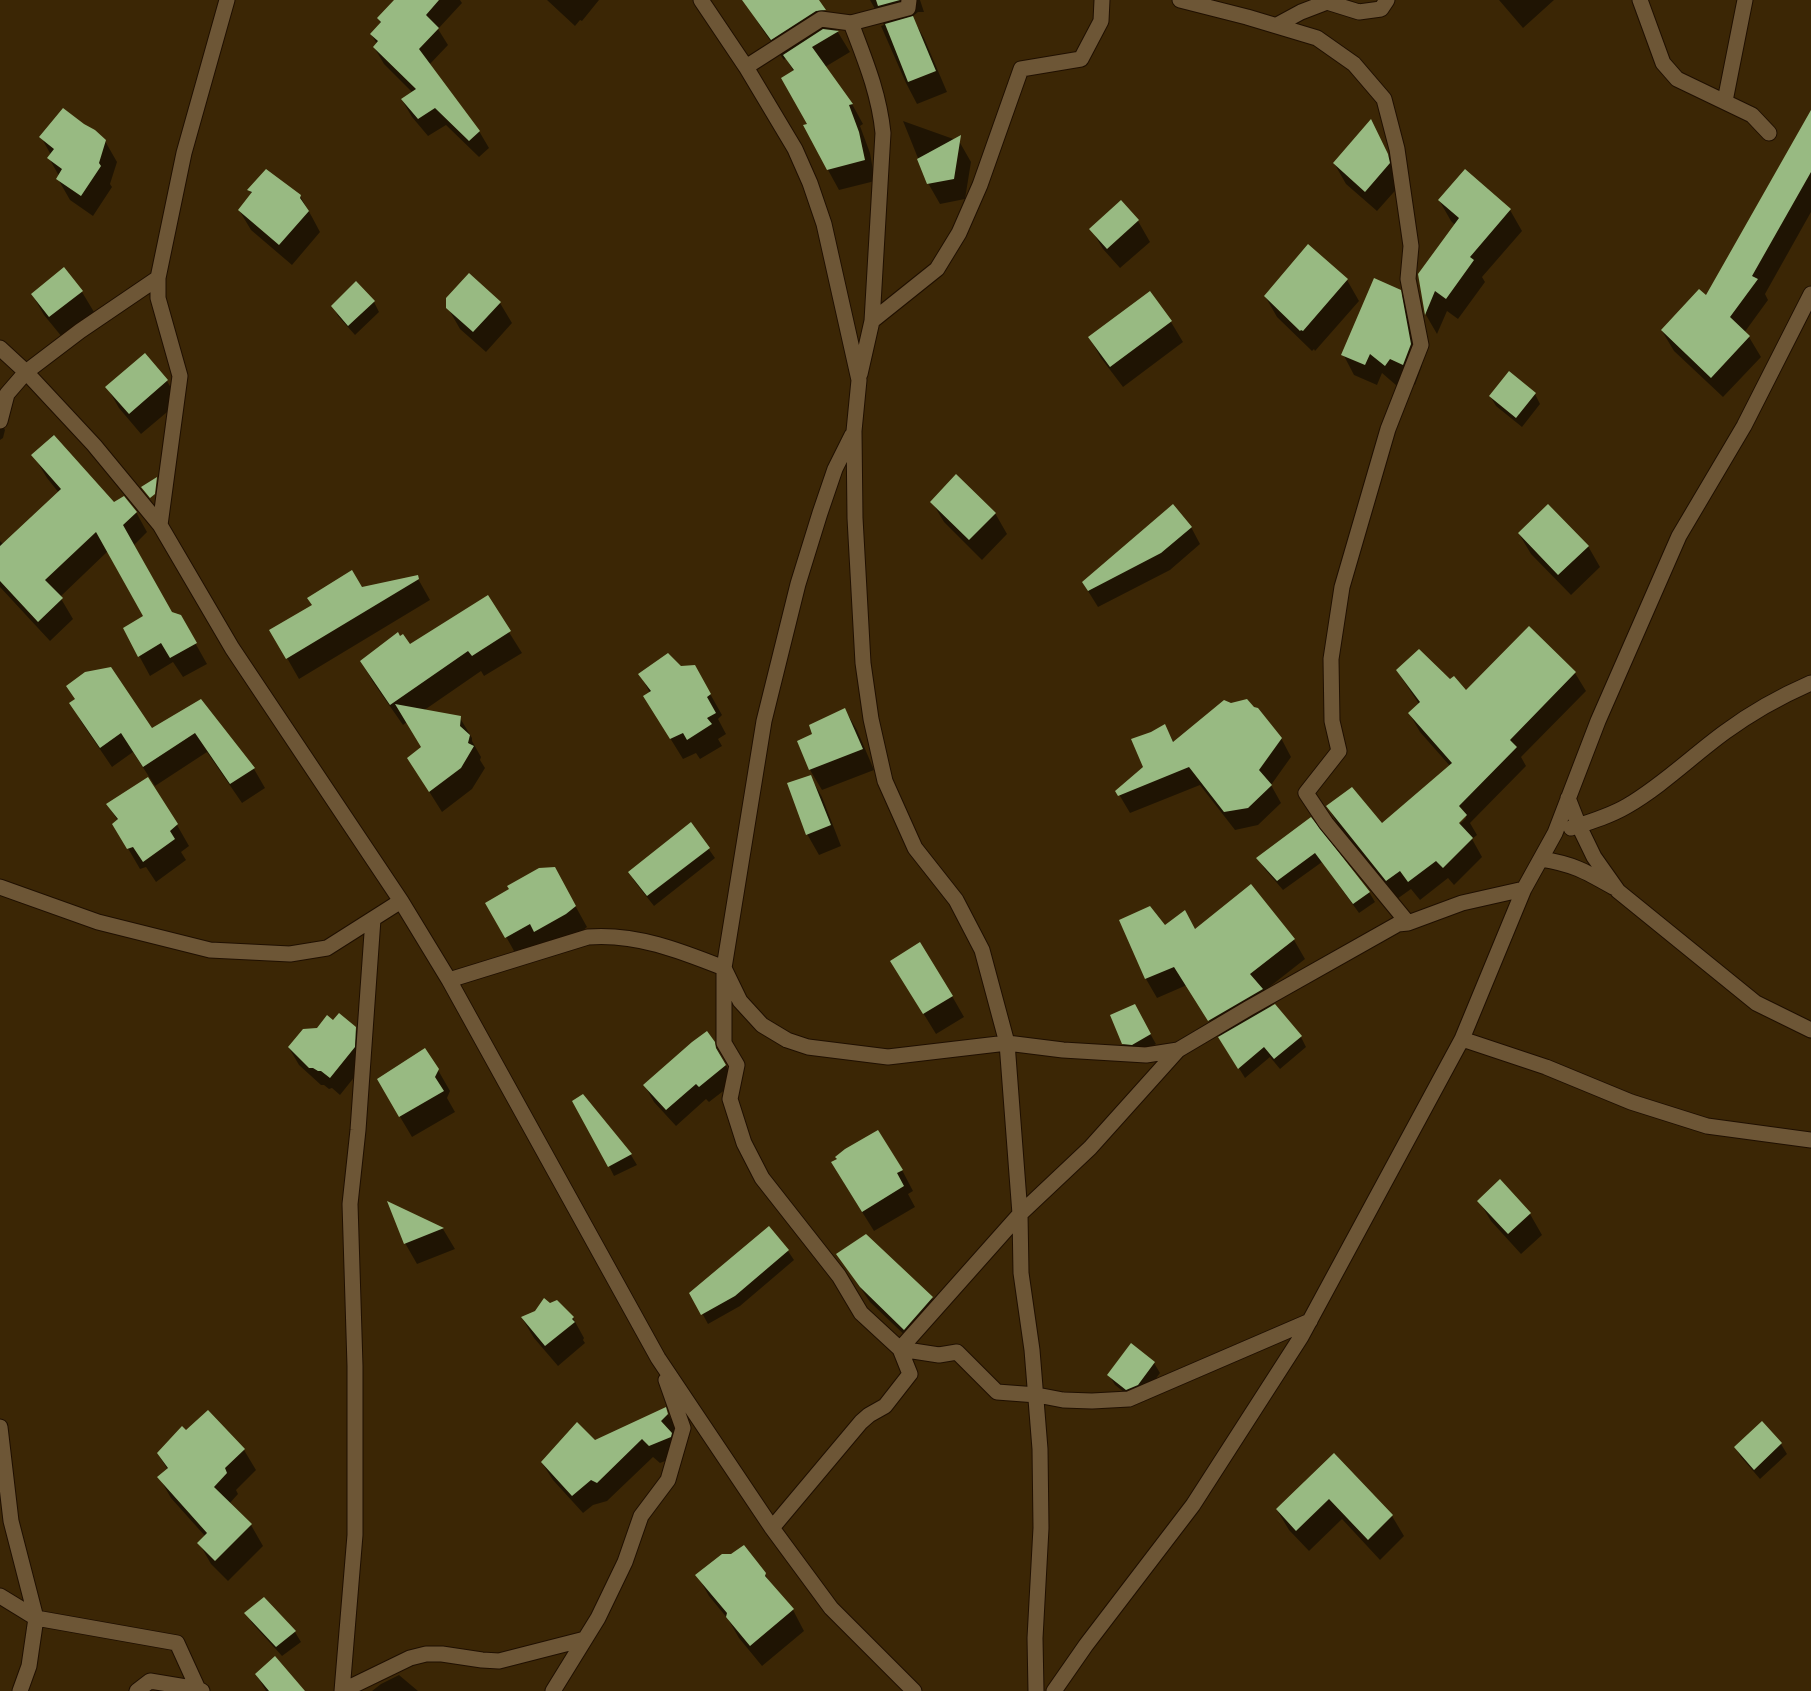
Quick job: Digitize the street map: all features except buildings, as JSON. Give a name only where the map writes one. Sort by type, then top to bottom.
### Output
[{"type":"street","points":[[160,525],[180,376],[158,298],[158,278],[184,153],[227,0]]},
{"type":"street","points":[[702,0],[746,67],[795,149],[810,183],[824,224],[858,380]]},
{"type":"street","points":[[746,67],[821,19],[851,23],[908,8],[909,0]]},
{"type":"street","points":[[872,321],[937,269],[959,233],[980,185],[1021,69],[1081,59],[1101,21],[1102,0]]},
{"type":"street","points":[[1180,0],[1276,25],[1317,38],[1354,64],[1384,99],[1397,149],[1411,246],[1408,279],[1421,345],[1388,429],[1342,587],[1331,659],[1332,721],[1339,751],[1306,793],[1326,823],[1408,923]]},
{"type":"street","points":[[1276,25],[1301,12],[1327,2],[1359,12],[1381,9],[1387,0]]},
{"type":"street","points":[[1640,0],[1663,63],[1677,80],[1752,115],[1770,133]]},
{"type":"street","points":[[1725,102],[1745,0]]},
{"type":"street","points":[[851,23],[875,86],[881,110],[883,134],[872,321],[858,380],[854,431],[855,527],[863,663],[871,719],[885,781],[915,848],[956,900],[982,950],[1007,1043],[1020,1214],[1021,1273],[1037,1395],[1040,1449],[1041,1528],[1035,1638],[1036,1691]]},
{"type":"street","points":[[0,421],[7,394],[26,372],[80,331],[158,278]]},
{"type":"street","points":[[1054,1691],[1086,1645],[1192,1505],[1310,1322],[1462,1039],[1524,889],[1555,833],[1598,721],[1680,536],[1744,426],[1811,294]]},
{"type":"street","points":[[0,348],[26,372],[94,445],[160,525],[237,655],[401,901],[449,980],[658,1358],[772,1528],[831,1608],[914,1691]]},
{"type":"street","points":[[854,431],[835,469],[820,513],[798,584],[780,652],[764,721],[724,968],[724,1043],[737,1066],[730,1100],[744,1143],[762,1178],[838,1276],[861,1313],[881,1334],[900,1349],[939,1355],[957,1352],[997,1392],[1037,1395],[1063,1400],[1129,1399],[1310,1322]]},
{"type":"street","points":[[1555,833],[1602,818],[1627,806],[1649,792],[1726,732],[1789,693],[1811,683]]},
{"type":"street","points":[[1568,798],[1594,857],[1618,891]]},
{"type":"street","points":[[1541,859],[1564,862],[1585,870],[1618,891],[1756,1003],[1811,1030]]},
{"type":"street","points":[[0,887],[98,922],[210,950],[290,954],[327,948],[401,901]]},
{"type":"street","points":[[900,1349],[1020,1214],[1090,1148],[1178,1050],[1398,924],[1408,923],[1462,903],[1524,889]]},
{"type":"street","points":[[342,1691],[355,1535],[355,1366],[350,1204],[358,1130],[373,919]]},
{"type":"street","points":[[449,980],[588,937],[610,935],[681,951],[724,968],[740,1001],[762,1025],[787,1040],[808,1047],[888,1057],[1007,1043],[1064,1050],[1146,1055],[1178,1050]]},
{"type":"street","points":[[1462,1039],[1546,1067],[1631,1102],[1707,1126],[1811,1140]]},
{"type":"street","points":[[772,1528],[861,1422],[885,1406],[910,1374],[900,1349]]},
{"type":"street","points":[[552,1691],[598,1618],[625,1562],[641,1516],[668,1480],[683,1428],[658,1358]]},
{"type":"street","points":[[0,1426],[12,1521],[36,1618],[29,1666],[20,1691]]},
{"type":"street","points":[[0,1596],[36,1618],[177,1643],[200,1690]]},
{"type":"street","points":[[342,1691],[410,1658],[426,1654],[442,1654],[499,1661],[585,1639]]},
{"type":"street","points":[[137,1691],[150,1681],[200,1690]]}]
